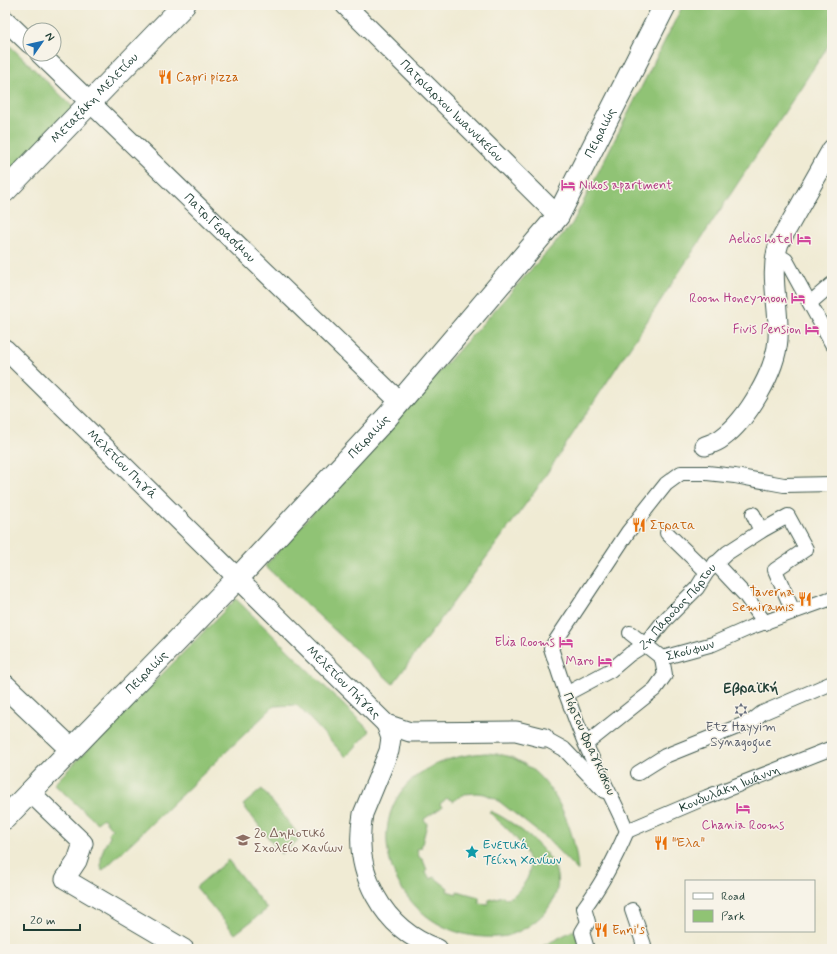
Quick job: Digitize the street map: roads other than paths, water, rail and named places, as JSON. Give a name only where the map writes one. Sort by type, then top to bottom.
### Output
[{"type":"street","name":"Μεταξάκη Μελετίου","points":[[5,190],[184,5]]},
{"type":"street","name":"Πατριαρχου Ιωαννικείου","points":[[345,5],[558,216]]},
{"type":"street","name":"Πειραιώς","points":[[5,818],[31,793],[70,749],[238,578],[400,402],[558,216],[665,5]]},
{"type":"street","points":[[5,20],[22,36]]},
{"type":"street","name":"Πατρ.Γερασίμου","points":[[48,62],[400,402]]},
{"type":"street","points":[[705,446],[721,439],[739,422],[758,394],[770,370],[778,341],[777,310],[774,290],[776,254],[780,242],[832,149]]},
{"type":"street","points":[[776,254],[786,260],[832,344]]},
{"type":"street","points":[[810,303],[832,284]]},
{"type":"street","name":"Μελετίου Πηγά","points":[[5,350],[238,578]]},
{"type":"street","name":"Πόρτου Φραγκίσκου","points":[[627,831],[586,744],[566,694],[551,648],[628,532],[666,484],[681,473],[707,473],[784,485],[832,484]]},
{"type":"street","points":[[753,514],[761,531]]},
{"type":"street","name":"2η Πάροδος Πόρτου","points":[[566,694],[611,670],[630,654],[646,644],[662,622],[697,588],[711,568],[727,553],[788,516],[806,549],[775,570],[793,611]]},
{"type":"street","points":[[667,533],[744,596],[765,623]]},
{"type":"street","name":"Μελετίου Πήγας","points":[[238,578],[386,724],[410,732],[516,731],[544,738]]},
{"type":"street","name":"Σκούφων","points":[[586,744],[655,689],[665,675],[662,658],[713,644],[793,611],[832,598]]},
{"type":"street","points":[[630,633],[662,658]]},
{"type":"street","points":[[638,773],[665,756],[752,721],[762,713],[832,683]]},
{"type":"street","points":[[5,686],[70,749]]},
{"type":"street","points":[[386,724],[391,738],[389,751],[363,814],[361,824],[360,843],[364,871],[375,897],[393,920],[415,938],[438,949]]},
{"type":"street","points":[[544,738],[560,746],[574,757],[617,807]]},
{"type":"street","name":"Κονδυλάκη Ιωάννη","points":[[627,831],[707,797],[832,748]]},
{"type":"street","points":[[31,793],[83,843],[77,861],[64,879],[184,949]]},
{"type":"street","points":[[587,949],[582,932],[588,922],[584,908],[602,884],[614,863],[627,831]]},
{"type":"street","points":[[632,910],[644,945],[641,949]]},
{"type":"place","name":"Capri pizza","points":[[165,77]]},
{"type":"place","name":"Nikos apartment","points":[[568,185]]},
{"type":"place","name":"Aelios hotel","points":[[804,239]]},
{"type":"place","name":"Room Honeymoon","points":[[798,298]]},
{"type":"place","name":"Fivis Pension","points":[[812,329]]},
{"type":"place","name":"Στρατα","points":[[639,525]]},
{"type":"place","name":"Taverna Semiramis","points":[[805,599]]},
{"type":"place","name":"Elia Rooms","points":[[566,642]]},
{"type":"place","name":"Maro","points":[[605,661]]},
{"type":"place","name":"Etz Hayyim Synagogue","points":[[741,710]]},
{"type":"place","name":"Chania Rooms","points":[[743,808]]},
{"type":"place","name":"2ο Δημοτικό Σχολείο Χανίων","points":[[243,840]]},
{"type":"place","name":"\"Έλα\"","points":[[661,843]]},
{"type":"place","name":"Ενετικά Τείχη Χανίων","points":[[472,852]]},
{"type":"place","name":"Enni's","points":[[601,930]]},
{"type":"district","name":"Εβραϊκή","points":[[751,688]]}]
